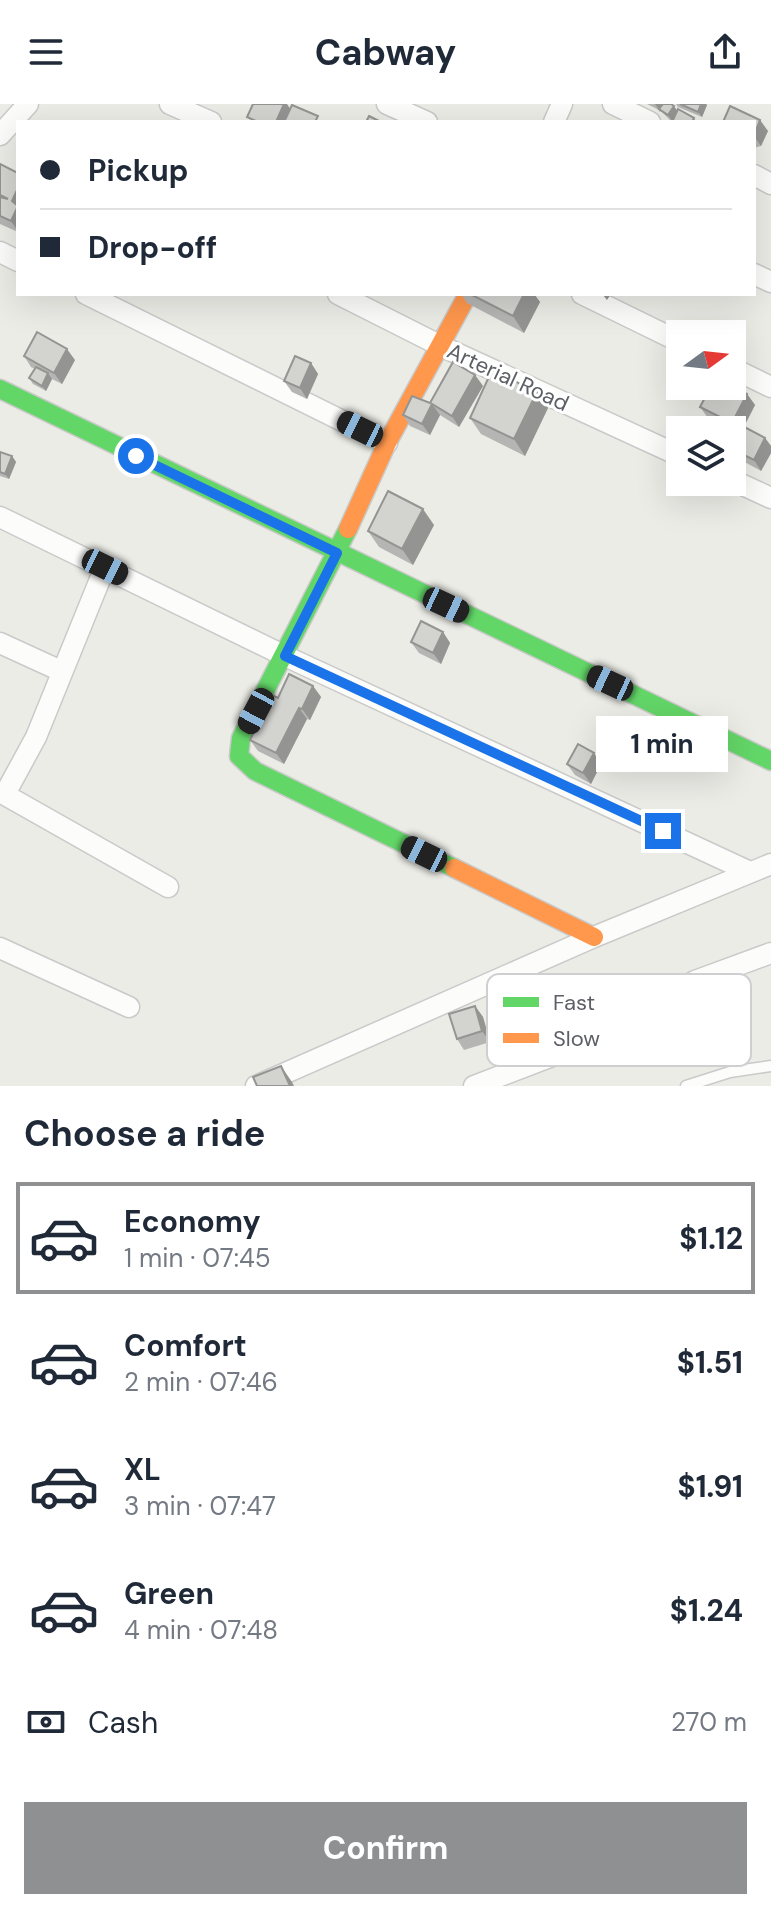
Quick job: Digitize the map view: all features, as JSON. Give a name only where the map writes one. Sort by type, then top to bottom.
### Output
[{"type":"street","points":[[170,104],[206,120]]},
{"type":"street","points":[[387,104],[423,120]]},
{"type":"street","points":[[613,104],[644,120]]},
{"type":"street","points":[[90,296],[387,443]]},
{"type":"street","name":"Arterial Road","points":[[342,296],[441,346],[666,450]]},
{"type":"street","points":[[467,296],[387,443],[337,553],[241,738],[239,756],[255,771],[594,937]]},
{"type":"street","points":[[586,296],[666,335]]},
{"type":"street","points":[[746,375],[771,387]]},
{"type":"street","points":[[0,389],[771,761]]},
{"type":"street","points":[[746,485],[769,492]]},
{"type":"street","points":[[0,517],[285,656],[750,872]]},
{"type":"street","points":[[105,567],[36,737],[2,793],[168,887]]},
{"type":"street","points":[[0,643],[61,671]]},
{"type":"street","points":[[510,974],[771,864]]},
{"type":"street","points":[[0,948],[129,1007]]},
{"type":"street","points":[[714,974],[771,953]]},
{"type":"street","points":[[256,1086],[487,984]]},
{"type":"street","points":[[474,1086],[526,1066]]},
{"type":"lane","points":[[686,1086],[730,1072],[771,1066]]},
{"type":"building","points":[[253,104],[284,104],[277,120],[247,117]]},
{"type":"building","points":[[663,104],[674,106],[668,115],[659,109]]},
{"type":"building","points":[[680,104],[701,104],[698,112]]},
{"type":"building","points":[[292,105],[318,116],[316,120],[285,120]]},
{"type":"building","points":[[730,106],[760,120],[756,130],[756,120],[724,120]]},
{"type":"building","points":[[678,109],[694,118],[693,120],[673,120]]},
{"type":"building","points":[[0,164],[16,172],[16,192],[12,201],[16,210],[11,221],[0,216],[0,197],[8,199],[0,195]]},
{"type":"building","points":[[474,296],[523,296],[513,316]]},
{"type":"building","points":[[37,332],[67,349],[54,373],[24,356]]},
{"type":"building","points":[[295,356],[311,363],[300,388],[284,381]]},
{"type":"building","points":[[453,362],[475,375],[452,416],[432,404],[422,424],[403,415],[412,396],[430,403]]},
{"type":"building","points":[[36,367],[48,373],[42,386],[29,378]]},
{"type":"building","points":[[492,370],[537,392],[514,439],[470,418]]},
{"type":"building","points":[[704,400],[744,400],[736,416],[718,416],[700,407]]},
{"type":"building","points":[[746,428],[765,438],[754,460],[746,456]]},
{"type":"building","points":[[0,452],[12,456],[5,474],[0,472]]},
{"type":"building","points":[[388,491],[423,509],[402,549],[368,531]]},
{"type":"building","points":[[421,621],[443,632],[433,653],[411,642]]},
{"type":"building","points":[[289,674],[313,686],[276,753],[250,740],[272,695],[278,698]]},
{"type":"building","points":[[578,744],[594,753],[583,773],[567,764]]},
{"type":"building","points":[[475,1006],[482,1031],[457,1039],[449,1014]]},
{"type":"building","points":[[281,1066],[290,1086],[257,1086],[253,1077]]},
{"type":"traffic: fast","points":[[0,389],[771,761]]},
{"type":"traffic: fast","points":[[348,529],[241,738],[239,756],[255,771],[454,868]]},
{"type":"traffic: slow","points":[[348,529],[387,443],[467,296]]},
{"type":"traffic: slow","points":[[454,868],[594,937]]},
{"type":"route","points":[[136,456],[337,553],[285,656],[663,831]]}]
